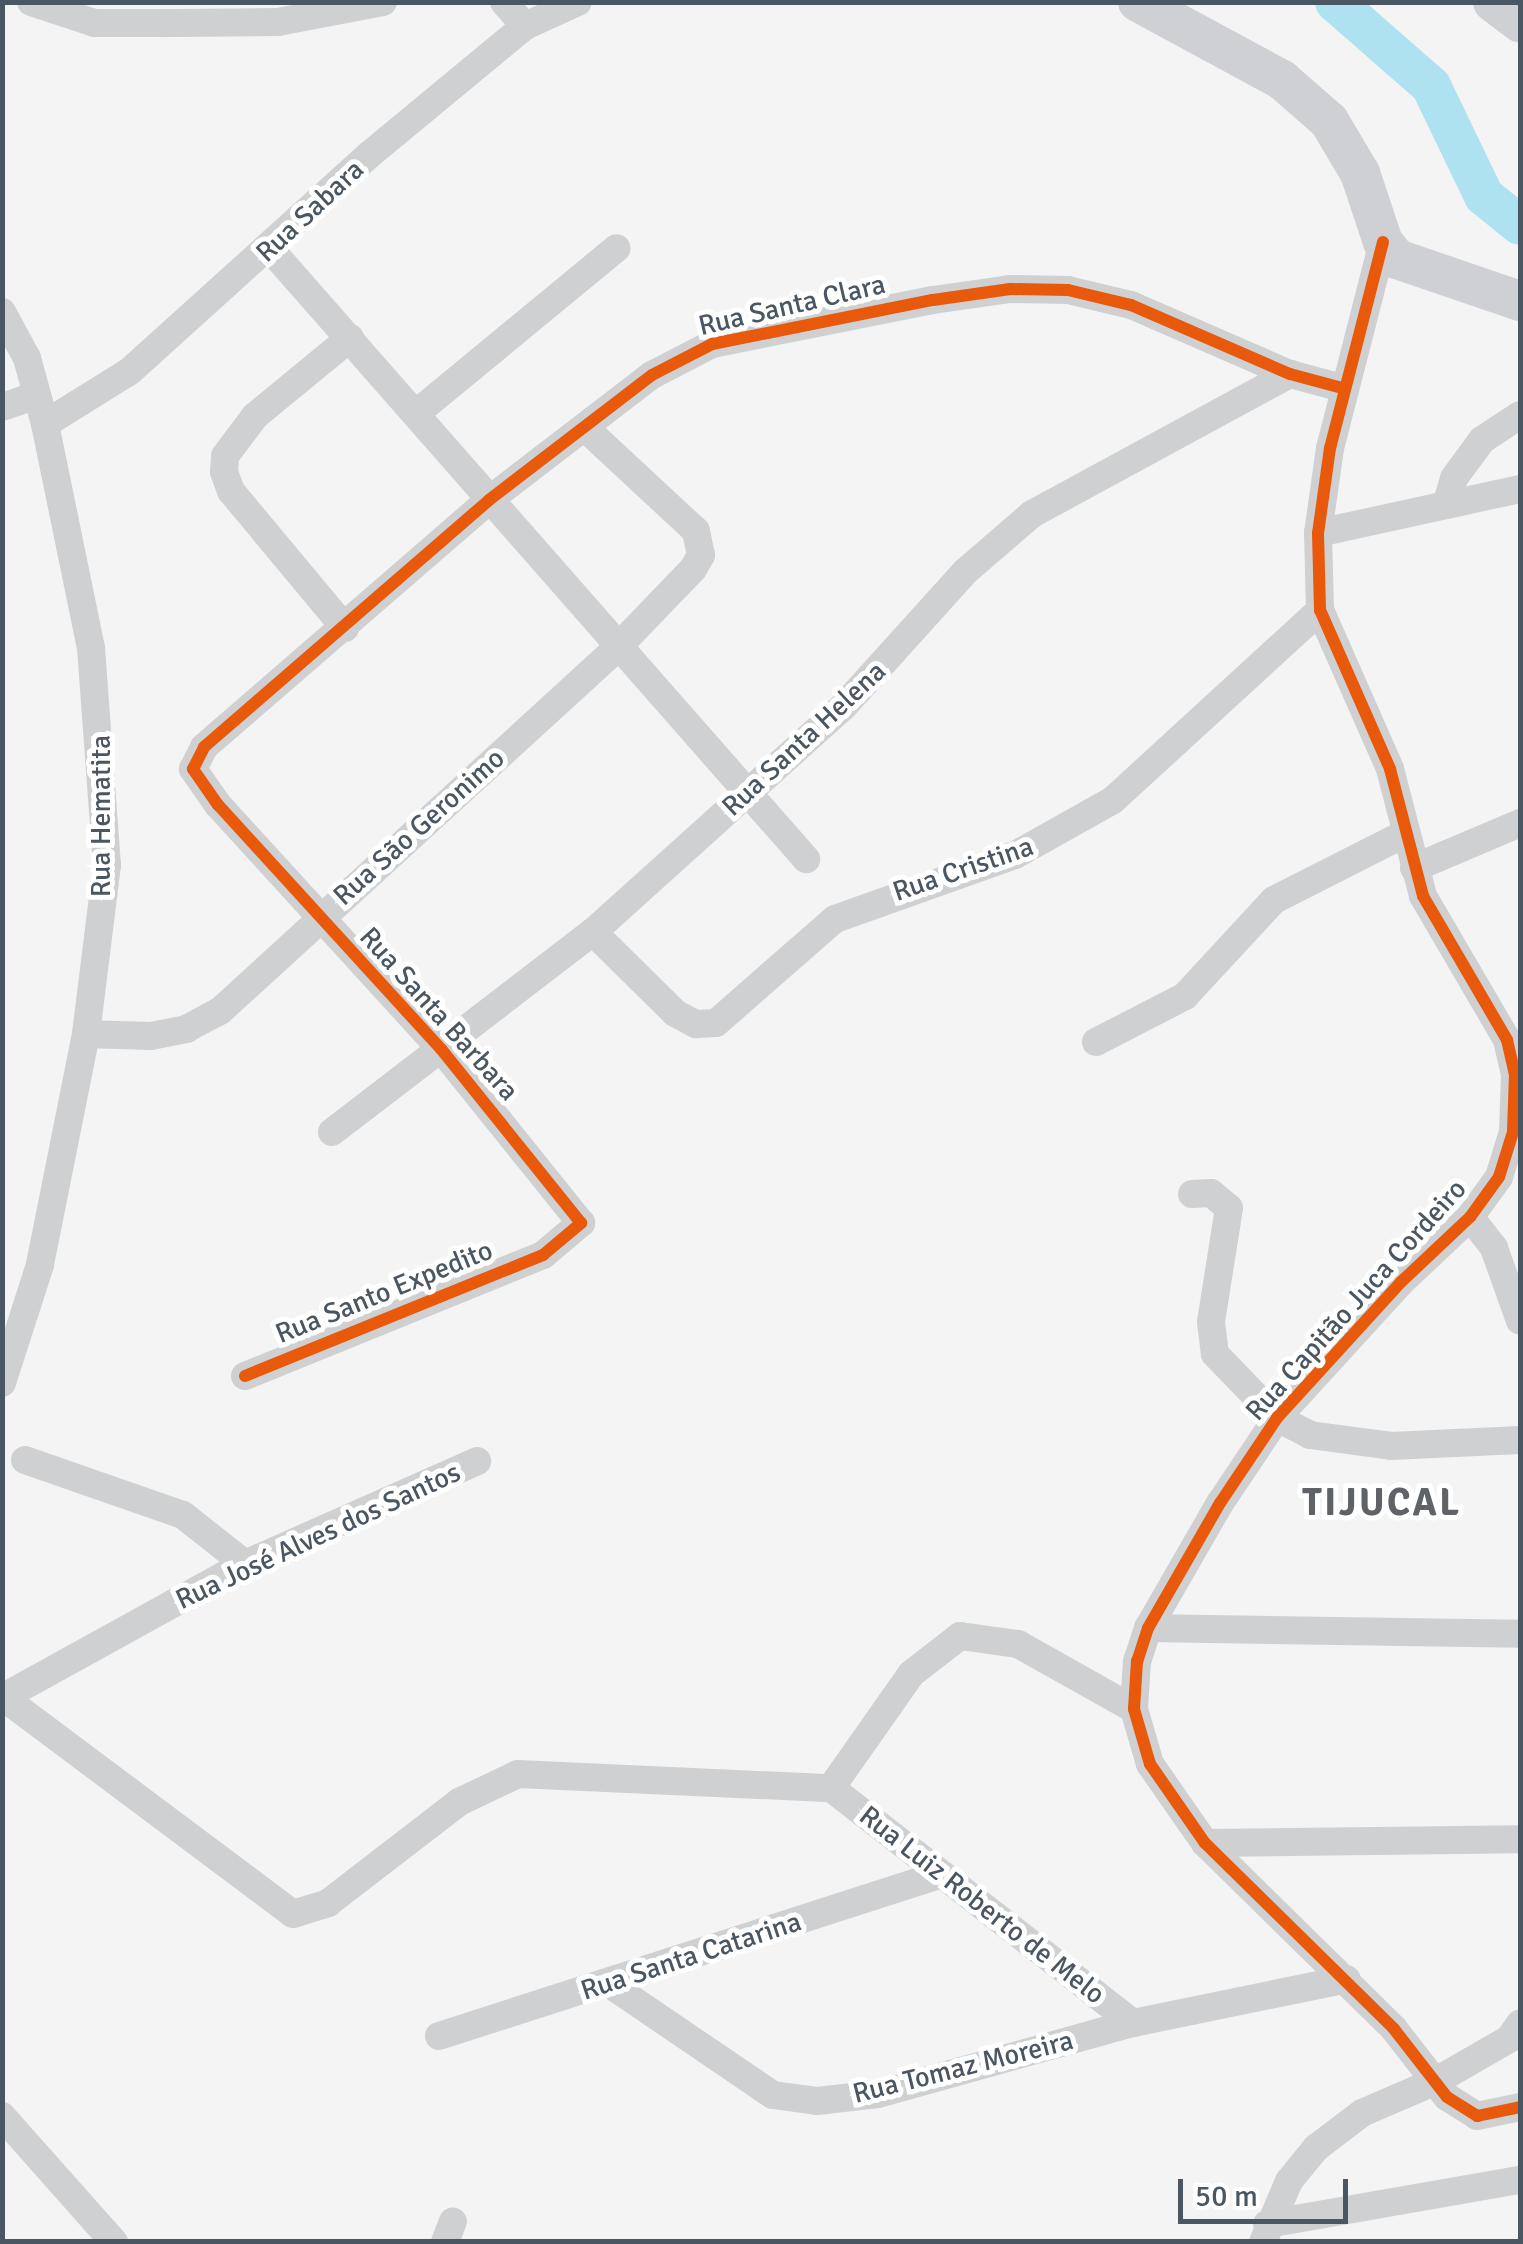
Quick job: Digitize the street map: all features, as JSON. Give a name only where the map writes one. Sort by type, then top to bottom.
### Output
[{"type":"main road","points":[[1138,2],[1282,80],[1329,121],[1360,172],[1384,242],[1413,268],[1520,301]]},
{"type":"main road","points":[[1493,2],[1520,22]]},
{"type":"street","points":[[31,2],[94,22],[176,23],[278,22],[383,2]]},
{"type":"street","points":[[504,2],[525,26]]},
{"type":"street","name":"Rua Sabara","points":[[45,424],[130,371],[270,250],[369,155],[525,26],[578,2]]},
{"type":"street","name":"Rua Capitão Juca Cordeiro","points":[[1384,242],[1342,388],[1318,533],[1320,610],[1390,769],[1414,868],[1456,963],[1514,1039],[1514,1132],[1499,1177],[1470,1217],[1400,1282],[1277,1418],[1148,1628],[1137,1660],[1134,1709],[1150,1764],[1205,1843],[1347,1979],[1462,2111],[1477,2116],[1520,2107]]},
{"type":"street","points":[[418,411],[617,248]]},
{"type":"street","points":[[270,250],[418,411],[616,649],[806,859]]},
{"type":"street","name":"Rua Santa Clara","points":[[218,805],[193,769],[195,756],[489,500],[652,375],[712,344],[1010,289],[1068,290],[1131,305],[1290,374],[1342,388]]},
{"type":"street","name":"Rua Hematita","points":[[2,312],[27,358],[45,424],[102,730],[107,866],[86,1034],[36,1282],[2,1383]]},
{"type":"street","points":[[345,628],[240,502],[224,472],[225,456],[255,416],[350,338]]},
{"type":"street","name":"Rua Santa Helena","points":[[332,1132],[593,932],[856,694],[966,571],[1032,514],[1290,374]]},
{"type":"street","points":[[2,407],[36,396]]},
{"type":"street","points":[[1446,505],[1454,478],[1482,440],[1520,415]]},
{"type":"street","name":"Rua São Geronimo","points":[[86,1034],[152,1036],[186,1030],[258,981],[318,918],[616,649],[676,587],[700,555],[696,530],[585,428]]},
{"type":"street","points":[[1318,533],[1520,489]]},
{"type":"street","name":"Rua Cristina","points":[[593,932],[675,1013],[696,1024],[716,1022],[739,1006],[835,918],[1015,856],[1098,810],[1320,610]]},
{"type":"street","name":"Rua Santa Barbara","points":[[218,805],[440,1050],[578,1212],[577,1232],[542,1255]]},
{"type":"street","points":[[1414,868],[1520,824]]},
{"type":"street","points":[[1096,1042],[1194,988],[1274,900],[1406,833]]},
{"type":"street","points":[[1192,1194],[1211,1193],[1229,1208],[1210,1322],[1215,1354],[1277,1418],[1310,1435],[1391,1446],[1520,1440]]},
{"type":"street","points":[[1470,1217],[1507,1246],[1520,1321]]},
{"type":"street","name":"Rua Santo Expedito","points":[[245,1376],[542,1255]]},
{"type":"street","points":[[25,1460],[183,1514],[244,1564]]},
{"type":"street","name":"Rua José Alves dos Santos","points":[[3,1698],[244,1564],[477,1461]]},
{"type":"street","points":[[1148,1628],[1520,1634]]},
{"type":"street","points":[[3,1698],[293,1914],[328,1903],[459,1802],[518,1774],[832,1788],[910,1674],[960,1636],[1018,1644],[1134,1709]]},
{"type":"street","name":"Rua Luiz Roberto de Melo","points":[[832,1788],[1132,2022]]},
{"type":"street","points":[[1205,1843],[1520,1838]]},
{"type":"street","name":"Rua Santa Catarina","points":[[439,2036],[942,1874]]},
{"type":"street","name":"Rua Tomaz Moreira","points":[[608,1983],[773,2095],[818,2101],[878,2094],[1132,2022],[1347,1979]]},
{"type":"street","points":[[1265,2233],[1316,2148],[1362,2112],[1436,2082],[1509,2038],[1520,2023]]},
{"type":"street","points":[[2,2116],[114,2242]]},
{"type":"street","points":[[1265,2233],[1520,2180]]},
{"type":"waterway","points":[[1335,2],[1431,86],[1484,196],[1520,225]]},
{"type":"cycle path","points":[[1383,242],[1330,448],[1318,533],[1320,610],[1390,769],[1423,896],[1507,1040],[1515,1074],[1513,1132],[1499,1177],[1470,1217],[1401,1282],[1277,1418],[1220,1503],[1148,1628],[1137,1661],[1134,1709],[1150,1764],[1205,1843],[1394,2029],[1447,2097],[1477,2116],[1520,2107]]},
{"type":"cycle path","points":[[245,1376],[543,1255],[581,1223],[441,1049],[218,805],[193,769],[204,747],[489,500],[652,375],[712,344],[933,300],[1010,289],[1068,290],[1131,305],[1290,374],[1342,388]]},
{"type":"district","name":"TIJUCAL","points":[[1382,1503]]}]
